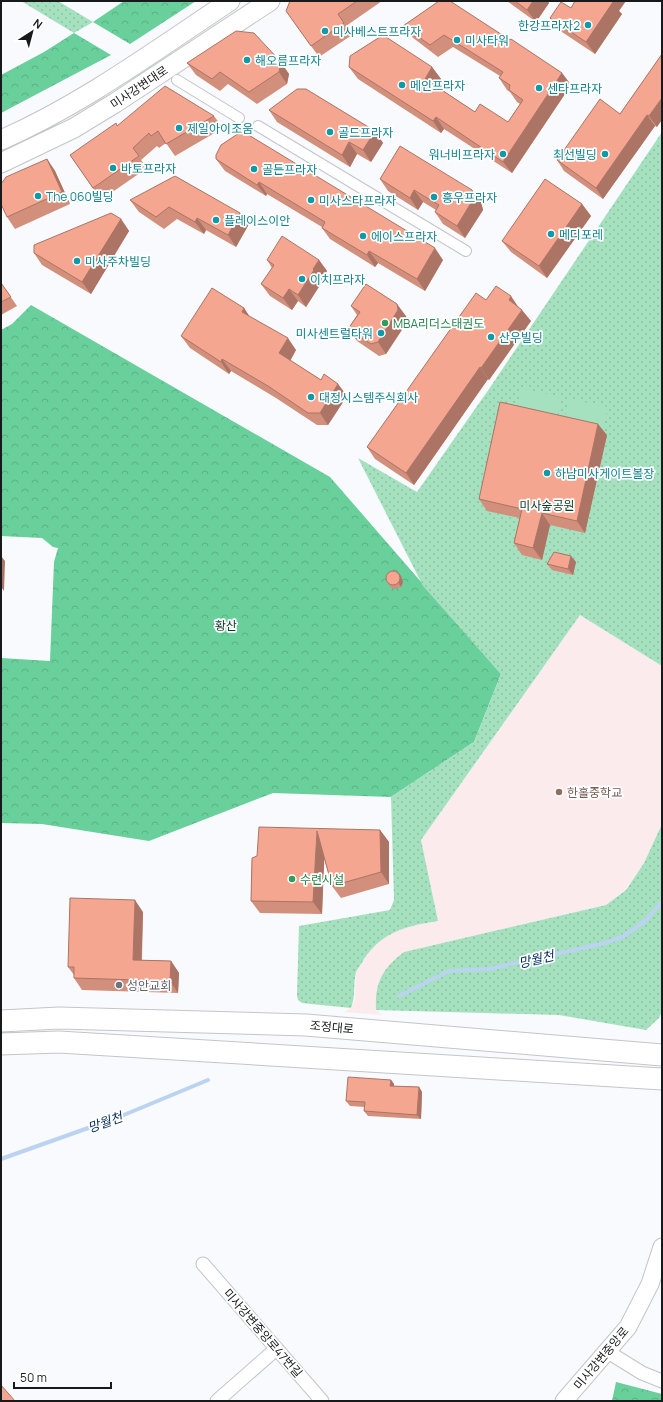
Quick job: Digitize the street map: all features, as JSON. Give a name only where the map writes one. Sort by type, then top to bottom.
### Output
[{"type":"main road","name":"미사강변대로","points":[[1,140],[54,114],[93,92],[230,1]]},
{"type":"main road","name":"미사강변대로","points":[[1,163],[74,128],[95,116],[270,1]]},
{"type":"main road","name":"조정대로","points":[[1,1021],[59,1018],[306,1025],[662,1056]]},
{"type":"main road","points":[[1,1044],[67,1043],[662,1079]]},
{"type":"street","points":[[177,80],[239,118]]},
{"type":"street","points":[[258,126],[466,250]]},
{"type":"street","name":"미사강변중앙로","points":[[564,1401],[608,1352],[628,1327],[650,1284],[662,1247]]},
{"type":"street","name":"미사강변중앙로47번길","points":[[203,1264],[322,1401]]},
{"type":"street","points":[[217,1401],[276,1349]]},
{"type":"street","points":[[608,1352],[642,1373],[662,1381]]},
{"type":"shaded area","name":"한홀중학교","points":[[580,615],[662,666],[662,824],[644,863],[625,890],[606,905],[404,952],[376,1010],[382,1015],[344,1012],[351,1008],[355,1000],[356,972],[370,950],[388,934],[410,926],[438,921],[421,840]]},
{"type":"green space","points":[[21,1],[58,1],[93,22],[74,33]]},
{"type":"green space","points":[[124,1],[196,1],[130,44],[93,22]]},
{"type":"green space","points":[[74,33],[111,55],[1,113],[1,75],[44,52]]},
{"type":"green space","name":"미사숲공원","points":[[662,132],[662,666],[580,615],[421,840],[438,921],[416,925],[396,931],[379,942],[371,950],[356,972],[351,1008],[302,1003],[298,1000],[297,996],[299,926],[390,910],[394,900],[391,797],[474,742],[501,674],[423,586],[358,458],[417,492],[489,389]]},
{"type":"green space","name":"황산","points":[[31,305],[330,477],[501,674],[474,742],[391,797],[273,793],[149,841],[42,824],[1,823],[1,658],[50,661],[54,562],[58,548],[53,547],[42,538],[1,536],[1,330],[12,324]]},
{"type":"green space","points":[[522,388],[561,397],[556,423],[517,415]]},
{"type":"green space","points":[[569,399],[608,407],[602,434],[563,425]]},
{"type":"green space","points":[[662,824],[662,1012],[659,1018],[646,1030],[559,1015],[376,1010],[377,992],[381,977],[390,964],[404,952],[606,905],[626,890],[644,863]]},
{"type":"green space","points":[[616,1382],[662,1394],[662,1401],[612,1401]]},
{"type":"building","points":[[290,1],[357,1],[338,14],[344,23],[311,46],[286,11]]},
{"type":"building","points":[[439,1],[450,1],[562,73],[503,162],[436,117],[433,121],[349,67],[350,56],[383,35],[432,67],[425,79],[475,112],[480,104],[508,122],[523,100],[509,90],[510,85],[499,78],[503,72],[444,35],[430,45],[403,26]]},
{"type":"building","points":[[515,1],[533,1],[527,10]]},
{"type":"building","points":[[575,1],[613,2],[586,42],[550,18],[561,2],[571,8]]},
{"type":"building","name":"해오름프라자","points":[[236,31],[254,33],[281,62],[279,72],[249,92],[220,72],[212,79],[187,63]]},
{"type":"building","points":[[662,54],[662,98],[649,116],[647,115],[596,188],[557,160],[600,99],[620,114]]},
{"type":"building","points":[[165,86],[214,116],[166,144],[158,131],[151,136],[149,133],[133,148],[139,156],[93,188],[70,155],[116,123],[117,126]]},
{"type":"building","name":"골드프라자","points":[[297,89],[306,89],[375,131],[363,150],[349,142],[342,155],[269,110]]},
{"type":"building","points":[[242,131],[435,248],[417,279],[369,251],[367,255],[322,228],[325,222],[259,182],[257,185],[216,159],[216,155],[221,145]]},
{"type":"building","name":"흥우프라자","points":[[400,146],[472,190],[474,198],[457,226],[435,212],[439,205],[414,190],[410,198],[380,179]]},
{"type":"building","points":[[47,159],[62,192],[7,217],[1,204],[1,184],[6,177]]},
{"type":"building","points":[[175,176],[240,213],[228,235],[197,218],[195,222],[169,207],[156,217],[130,200]]},
{"type":"building","name":"메디포레","points":[[545,179],[582,204],[539,266],[502,241]]},
{"type":"building","points":[[111,213],[121,219],[82,282],[34,253],[34,245]]},
{"type":"building","points":[[282,236],[319,260],[298,295],[289,289],[283,298],[261,284],[274,265],[267,260]]},
{"type":"building","points":[[1,283],[11,297],[1,302]]},
{"type":"building","points":[[366,284],[397,304],[398,310],[378,342],[371,344],[348,329],[360,312],[351,306]]},
{"type":"building","points":[[496,286],[511,296],[509,300],[522,310],[406,473],[367,447],[476,293],[486,300]]},
{"type":"building","points":[[212,288],[244,308],[242,312],[288,338],[279,353],[321,380],[324,374],[338,384],[320,413],[308,413],[268,386],[222,359],[221,362],[181,336]]},
{"type":"building","name":"하남미사게이트볼장","points":[[500,402],[598,424],[577,521],[542,513],[533,548],[514,543],[522,509],[479,499]]},
{"type":"building","points":[[554,552],[571,556],[568,569],[547,564]]},
{"type":"building","points":[[390,571],[396,571],[400,575],[400,581],[396,585],[390,585],[386,581],[386,575]]},
{"type":"building","name":"수련시설","points":[[259,827],[380,830],[381,872],[332,886],[317,831],[313,902],[251,901],[252,858],[257,856]]},
{"type":"building","points":[[70,898],[135,900],[133,960],[171,961],[170,981],[74,978],[74,967],[68,967]]},
{"type":"building","points":[[348,1077],[391,1080],[390,1086],[419,1087],[417,1115],[364,1111],[365,1102],[346,1101]]},
{"type":"building","points":[[1,1385],[15,1401],[1,1401]]},
{"type":"waterway","name":"망월천","points":[[399,996],[449,971],[489,969],[605,943],[624,936],[645,921],[662,902]]},
{"type":"waterway","name":"망월천","points":[[1,1159],[119,1117],[208,1080]]},
{"type":"place","name":"한강프라자2","points":[[588,25]]},
{"type":"place","name":"미사베스트프라자","points":[[325,31]]},
{"type":"place","name":"미사타워","points":[[457,40]]},
{"type":"place","name":"해오름프라자","points":[[247,60]]},
{"type":"place","name":"메인프라자","points":[[402,85]]},
{"type":"place","name":"센타프라자","points":[[539,88]]},
{"type":"place","name":"제일아이조움","points":[[179,128]]},
{"type":"place","name":"골드프라자","points":[[330,132]]},
{"type":"place","name":"워너비프라자","points":[[503,154]]},
{"type":"place","name":"최선빌딩","points":[[605,154]]},
{"type":"place","name":"바토프라자","points":[[113,168]]},
{"type":"place","name":"골든프라자","points":[[254,169]]},
{"type":"place","name":"The 060빌딩","points":[[38,196]]},
{"type":"place","name":"흥우프라자","points":[[434,197]]},
{"type":"place","name":"미사스타프라자","points":[[311,200]]},
{"type":"place","name":"플레이스이안","points":[[216,220]]},
{"type":"place","name":"메디포레","points":[[551,234]]},
{"type":"place","name":"에이스프라자","points":[[363,236]]},
{"type":"place","name":"미사주차빌딩","points":[[77,261]]},
{"type":"place","name":"이치프라자","points":[[302,279]]},
{"type":"place","name":"MBA리더스태권도","points":[[385,323]]},
{"type":"place","name":"미사센트럴타워","points":[[381,333]]},
{"type":"place","name":"산우빌딩","points":[[491,337]]},
{"type":"place","name":"대정시스템주식회사","points":[[311,397]]},
{"type":"place","name":"하남미사게이트볼장","points":[[547,473]]},
{"type":"place","name":"한홀중학교","points":[[559,792]]},
{"type":"place","name":"수련시설","points":[[292,879]]},
{"type":"place","name":"성안교회","points":[[119,985]]}]
